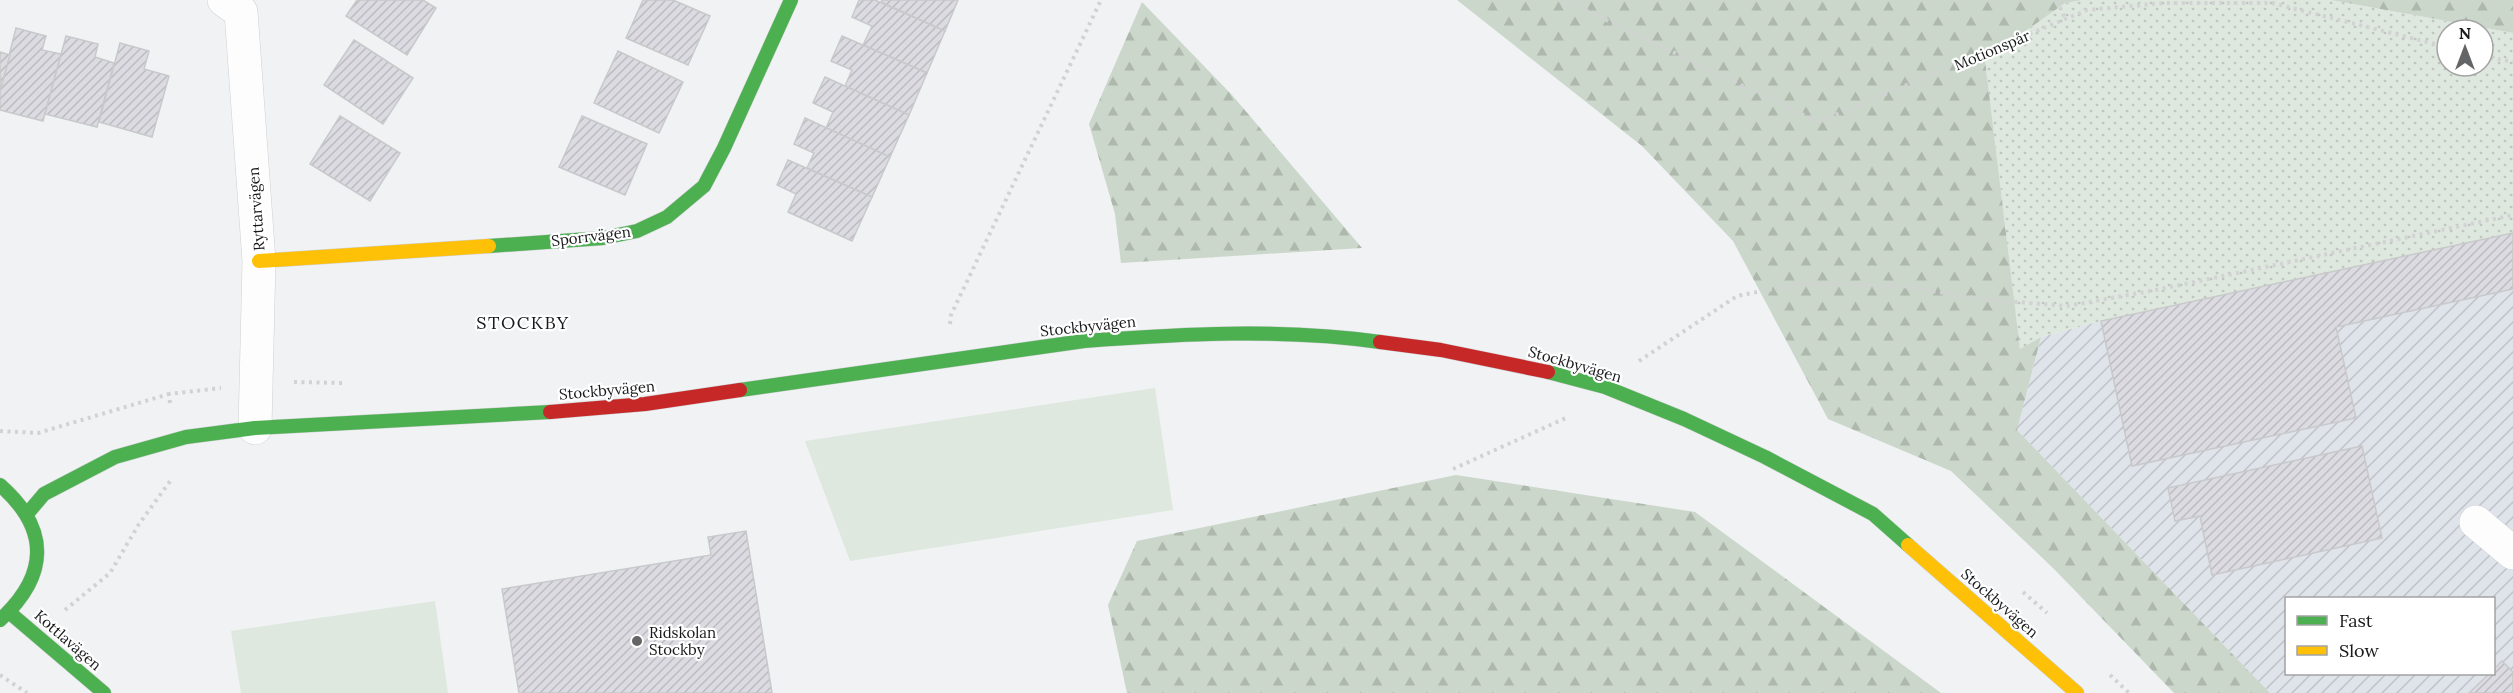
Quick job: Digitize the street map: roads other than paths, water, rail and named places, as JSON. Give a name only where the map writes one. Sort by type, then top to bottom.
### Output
[{"type":"street","name":"Sporrvägen","points":[[260,261],[603,238],[637,231],[667,217],[704,186],[724,148],[790,0]]},
{"type":"street","name":"Ryttarvägen","points":[[238,4],[260,261],[255,428]]},
{"type":"street","name":"Stockbyvägen","points":[[27,514],[44,494],[115,457],[174,441],[255,428],[523,414],[645,404],[1084,340],[1148,336],[1274,334],[1362,339],[1441,350],[1520,365],[1605,387],[1684,419],[1765,457],[1873,514],[2076,693]]},
{"type":"street","points":[[0,485],[18,500],[27,514],[36,537],[37,563],[28,589],[5,617]]},
{"type":"street","points":[[2476,522],[2513,553]]},
{"type":"street","name":"Kottlavägen","points":[[5,617],[36,634],[104,693]]},
{"type":"place","name":"Ridskolan Stockby","points":[[637,641]]},
{"type":"district","name":"STOCKBY","points":[[523,322]]}]
